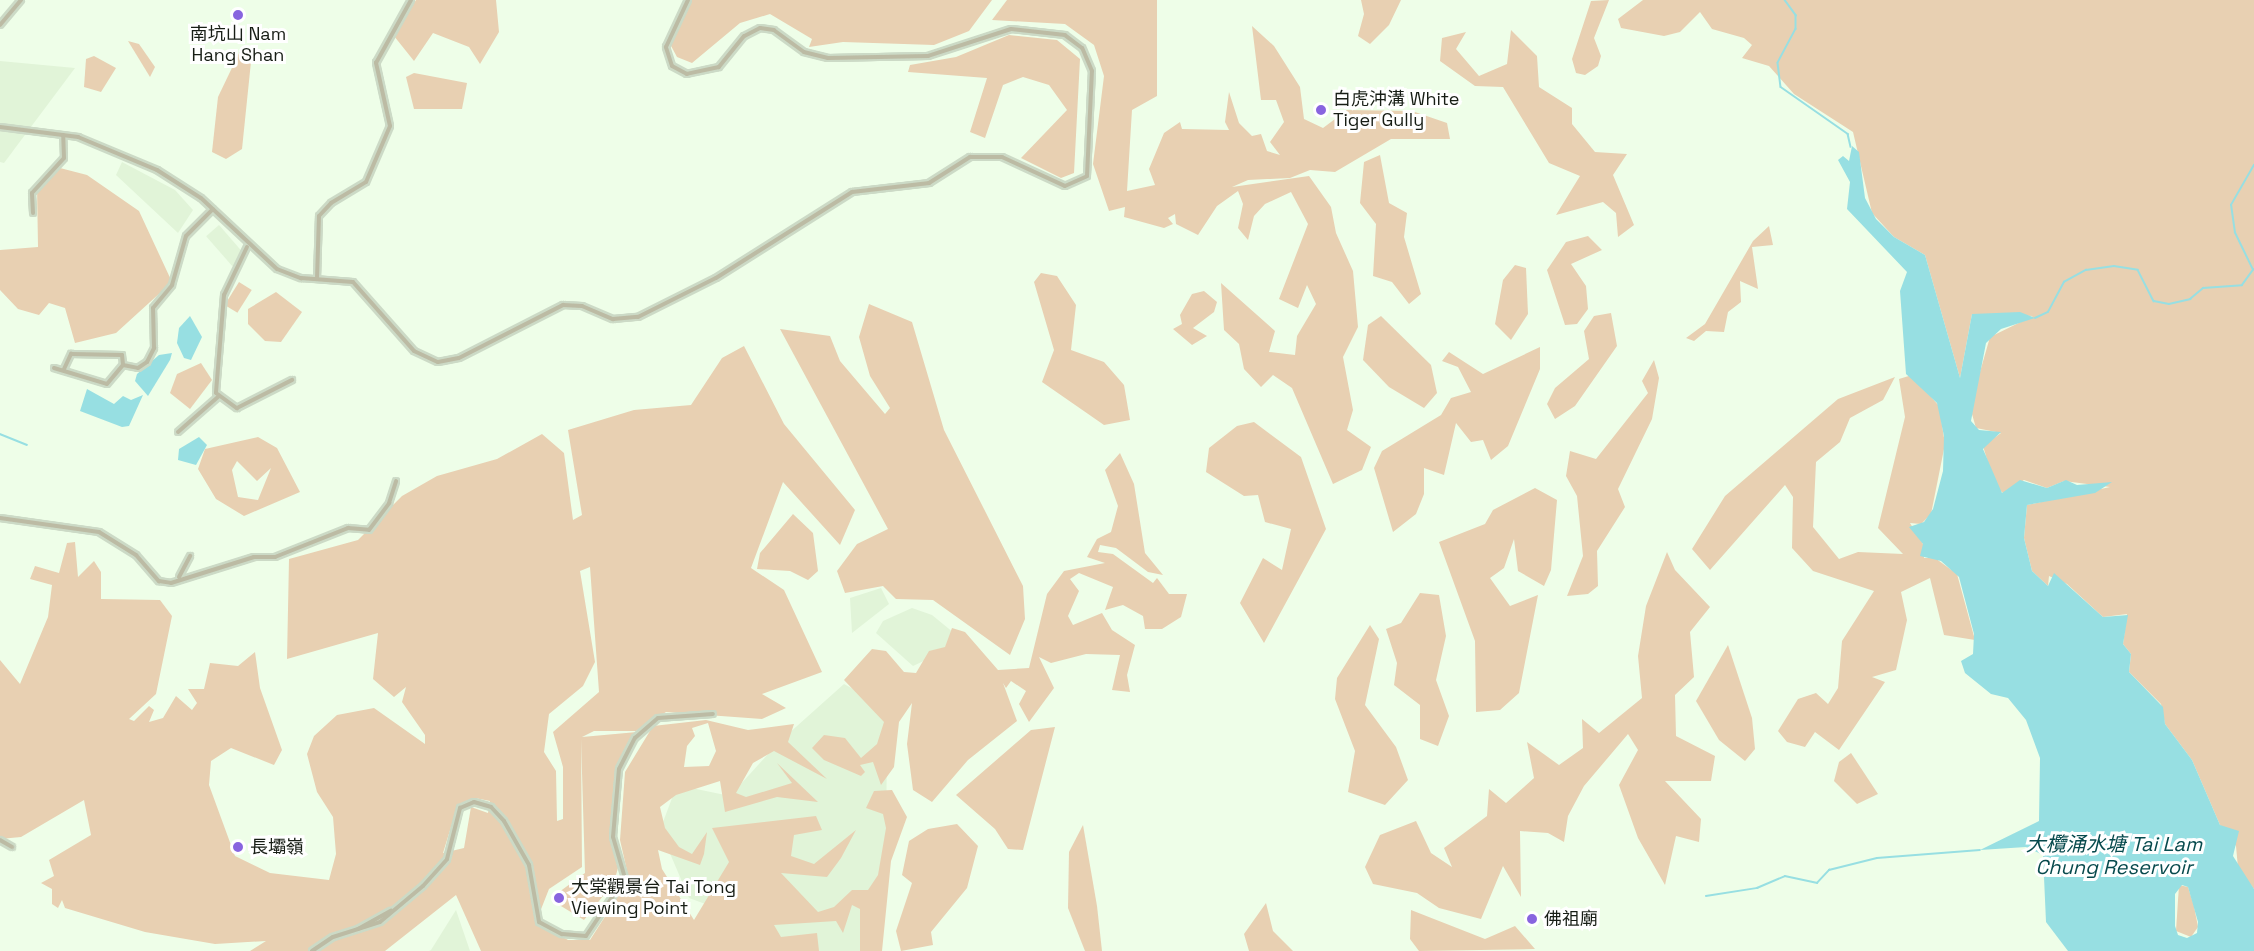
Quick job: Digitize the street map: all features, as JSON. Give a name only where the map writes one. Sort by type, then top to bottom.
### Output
[{"type":"street","points":[[0,25],[21,0]]},
{"type":"street","points":[[317,279],[319,216],[331,203],[366,182],[390,126],[376,63],[411,0]]},
{"type":"street","points":[[0,127],[63,135],[157,170],[213,209],[247,246],[282,272],[317,279],[353,282],[419,354],[449,362],[563,305],[618,320],[638,317],[716,278],[852,192],[929,183],[970,156],[1002,157],[1068,186],[1087,176],[1092,71],[1082,48],[1065,36],[1011,29],[924,57],[828,58],[804,52],[774,30],[760,28],[744,36],[719,67],[687,74],[672,66],[666,47],[687,0]]},
{"type":"street","points":[[33,213],[32,194],[64,158],[63,135]]},
{"type":"street","points":[[123,365],[138,368],[147,362],[154,348],[153,308],[172,285],[186,236],[213,209]]},
{"type":"street","points":[[178,432],[219,396],[224,295],[247,246]]},
{"type":"street","points":[[54,368],[64,369],[107,384],[123,365],[122,355],[70,354],[64,369]]},
{"type":"street","points":[[219,396],[237,408],[292,380]]},
{"type":"street","points":[[0,518],[99,532],[136,555],[162,582],[178,577],[198,578],[254,558],[275,557],[348,528],[369,530],[389,503],[396,481]]},
{"type":"street","points":[[178,577],[190,556]]},
{"type":"street","points":[[312,951],[396,908],[447,859],[460,808],[485,803],[504,821],[530,865],[537,920],[562,934],[586,936],[625,878],[613,837],[619,769],[635,738],[658,718],[713,714]]},
{"type":"street","points":[[0,840],[12,847]]},
{"type":"shaded area","points":[[416,0],[496,0],[499,32],[480,64],[469,47],[433,33],[414,61],[394,36]]},
{"type":"shaded area","points":[[691,0],[992,0],[969,31],[934,45],[843,42],[809,47],[812,39],[770,14],[740,23],[692,63],[677,57],[670,44]]},
{"type":"shaded area","points":[[1007,0],[1157,0],[1157,96],[1132,110],[1127,191],[1155,185],[1149,169],[1164,133],[1180,122],[1182,129],[1229,130],[1225,122],[1229,92],[1239,123],[1252,136],[1261,134],[1267,151],[1280,155],[1270,142],[1284,122],[1276,100],[1261,100],[1252,26],[1274,46],[1300,87],[1304,119],[1323,128],[1347,110],[1412,111],[1447,123],[1450,139],[1391,139],[1335,172],[1310,170],[1290,178],[1248,180],[1232,187],[1309,176],[1331,207],[1336,233],[1353,271],[1358,327],[1343,357],[1353,410],[1347,430],[1371,447],[1362,470],[1333,484],[1292,388],[1273,375],[1261,387],[1244,369],[1239,344],[1224,330],[1221,283],[1275,331],[1269,352],[1295,355],[1297,336],[1316,304],[1307,285],[1298,308],[1279,299],[1308,224],[1291,192],[1265,204],[1254,216],[1248,240],[1238,228],[1243,204],[1238,191],[1217,206],[1198,235],[1176,224],[1175,214],[1168,218],[1173,224],[1164,228],[1124,217],[1125,207],[1109,211],[1093,164],[1104,76],[1094,45],[1065,24],[992,20]]},
{"type":"shaded area","points":[[1361,0],[1401,0],[1389,25],[1370,44],[1358,36],[1364,14]]},
{"type":"shaded area","points":[[1609,0],[1594,38],[1601,56],[1598,66],[1585,75],[1576,73],[1572,59],[1591,1]]},
{"type":"shaded area","points":[[1643,0],[2254,0],[2254,889],[2238,868],[2236,846],[2220,825],[2192,760],[2165,724],[2161,704],[2129,672],[2131,654],[2123,644],[2127,614],[2103,617],[2067,584],[2049,576],[2048,586],[2032,571],[2024,538],[2027,505],[2110,487],[2064,481],[2047,488],[2024,480],[2003,493],[1995,486],[1983,446],[2001,433],[1976,428],[1970,407],[1990,337],[2033,316],[1972,314],[1960,378],[1925,255],[1894,237],[1872,213],[1853,132],[1794,94],[1769,66],[1742,58],[1752,45],[1744,38],[1712,29],[1700,12],[1680,32],[1664,36],[1621,28],[1618,19]]},
{"type":"shaded area","points":[[1511,30],[1537,56],[1539,87],[1572,108],[1572,124],[1595,152],[1627,154],[1613,175],[1634,225],[1618,237],[1616,213],[1603,202],[1556,215],[1580,176],[1549,163],[1503,87],[1475,86],[1440,61],[1442,38],[1466,32],[1456,49],[1479,76],[1507,64]]},
{"type":"shaded area","points":[[1009,35],[1057,40],[1080,59],[1074,173],[1061,178],[1021,158],[1067,110],[1049,85],[1023,77],[1003,85],[985,138],[970,132],[987,78],[908,72],[910,65],[956,57]]},
{"type":"shaded area","points":[[128,41],[139,44],[155,67],[150,77]]},
{"type":"shaded area","points":[[241,49],[252,52],[242,149],[226,159],[212,152],[218,97]]},
{"type":"shaded area","points":[[94,56],[116,68],[101,92],[84,87],[86,59]]},
{"type":"shaded area","points":[[0,61],[75,68],[4,163],[0,162]]},
{"type":"shaded area","points":[[414,73],[467,83],[462,109],[414,109],[406,77]]},
{"type":"shaded area","points":[[1380,155],[1389,203],[1407,213],[1404,237],[1421,294],[1409,304],[1392,282],[1373,276],[1376,224],[1360,203],[1364,162]]},
{"type":"shaded area","points":[[122,162],[175,190],[193,210],[178,233],[116,175]]},
{"type":"shaded area","points":[[60,168],[87,175],[139,211],[172,282],[116,333],[75,343],[65,308],[49,303],[39,315],[18,309],[0,290],[0,250],[38,247],[37,186]]},
{"type":"shaded area","points":[[219,225],[245,255],[232,266],[206,236]]},
{"type":"shaded area","points":[[1769,226],[1773,245],[1752,247],[1758,289],[1740,281],[1741,302],[1728,312],[1724,332],[1706,331],[1694,341],[1686,338],[1705,324],[1753,241]]},
{"type":"shaded area","points":[[1588,236],[1602,250],[1571,264],[1586,286],[1588,309],[1577,324],[1565,325],[1547,270],[1566,242]]},
{"type":"shaded area","points":[[1515,265],[1526,268],[1528,314],[1511,340],[1495,324],[1503,280]]},
{"type":"shaded area","points":[[1041,273],[1057,276],[1076,305],[1071,350],[1104,362],[1124,385],[1130,420],[1104,425],[1042,382],[1054,350],[1034,282]]},
{"type":"shaded area","points":[[239,282],[252,290],[237,313],[225,305]]},
{"type":"shaded area","points":[[1204,291],[1217,302],[1214,312],[1193,328],[1207,336],[1192,345],[1173,329],[1182,324],[1180,315],[1192,294]]},
{"type":"shaded area","points":[[276,292],[302,312],[281,342],[265,341],[248,324],[248,309]]},
{"type":"shaded area","points":[[869,304],[912,322],[944,430],[1023,586],[1025,619],[1010,655],[933,600],[896,599],[883,586],[845,593],[837,571],[857,544],[888,529],[780,329],[830,336],[840,361],[885,414],[890,408],[870,376],[859,337]]},
{"type":"shaded area","points":[[1611,313],[1617,346],[1575,406],[1555,419],[1547,404],[1555,388],[1589,359],[1584,331],[1594,316]]},
{"type":"shaded area","points":[[1381,316],[1431,365],[1437,393],[1424,408],[1389,387],[1363,360],[1368,325]]},
{"type":"shaded area","points":[[744,346],[784,424],[855,510],[840,545],[783,482],[751,568],[784,590],[822,672],[762,694],[786,708],[762,719],[666,712],[636,731],[594,731],[582,737],[637,732],[615,782],[610,839],[618,868],[614,882],[584,920],[556,903],[555,895],[585,873],[581,739],[582,867],[549,889],[536,922],[568,940],[590,940],[624,887],[628,875],[620,840],[625,772],[653,726],[706,720],[748,730],[794,724],[788,742],[827,779],[774,751],[753,763],[736,793],[746,797],[792,783],[777,763],[818,802],[777,797],[725,812],[720,781],[676,795],[660,807],[665,828],[679,847],[692,854],[707,832],[704,854],[700,865],[658,850],[662,869],[694,920],[729,862],[712,828],[816,816],[822,830],[794,835],[791,856],[814,864],[856,830],[841,858],[827,877],[781,873],[818,912],[834,907],[852,890],[868,890],[878,875],[886,828],[883,814],[866,808],[874,791],[892,790],[907,817],[891,861],[882,951],[860,951],[860,909],[852,905],[843,933],[836,921],[774,925],[781,937],[817,933],[819,951],[481,951],[456,895],[385,951],[250,951],[266,941],[215,944],[145,932],[65,908],[62,900],[58,908],[52,904],[52,889],[41,883],[54,876],[49,860],[91,835],[84,800],[21,837],[0,839],[0,660],[20,684],[48,617],[52,585],[30,579],[35,566],[59,573],[67,543],[75,542],[78,577],[94,561],[101,572],[101,599],[160,600],[172,616],[156,694],[129,719],[134,721],[149,706],[154,710],[149,722],[163,718],[176,696],[192,710],[197,703],[188,689],[204,689],[210,663],[238,666],[255,652],[260,688],[282,750],[274,765],[231,748],[211,761],[209,785],[235,856],[270,873],[329,880],[336,854],[333,817],[317,792],[307,754],[314,736],[337,715],[374,708],[425,744],[425,735],[402,702],[406,687],[394,697],[373,679],[378,633],[287,659],[289,559],[358,540],[402,496],[437,476],[497,459],[542,434],[564,453],[573,520],[582,515],[568,430],[634,410],[691,405],[722,358]],"holes":[[[590,567],[599,692],[553,732],[563,767],[563,819],[557,821],[556,771],[544,752],[549,714],[583,686],[595,662],[580,571]],[[708,723],[716,751],[709,766],[684,767],[687,746],[695,736],[692,728]],[[475,798],[490,801],[488,813],[471,807],[464,848],[443,853],[455,814]]]},
{"type":"shaded area","points":[[1540,347],[1540,369],[1508,446],[1491,460],[1483,440],[1471,442],[1456,423],[1444,475],[1424,468],[1424,494],[1416,514],[1393,532],[1374,468],[1382,451],[1441,415],[1451,398],[1471,392],[1458,367],[1442,361],[1449,352],[1483,374]]},
{"type":"shaded area","points":[[1654,360],[1659,378],[1652,419],[1618,489],[1625,507],[1597,551],[1598,586],[1588,594],[1567,596],[1583,556],[1577,496],[1566,476],[1570,451],[1596,459],[1648,393],[1642,381]]},
{"type":"shaded area","points":[[201,363],[212,380],[190,409],[170,393],[177,374]]},
{"type":"shaded area","points":[[1912,375],[1939,406],[1945,444],[1931,514],[1921,524],[1910,523],[1923,544],[1924,558],[1935,558],[1957,574],[1975,640],[1944,635],[1930,578],[1901,592],[1907,620],[1896,670],[1872,677],[1885,682],[1839,750],[1815,732],[1805,747],[1787,742],[1778,731],[1798,699],[1816,693],[1828,704],[1838,688],[1842,641],[1874,591],[1813,571],[1792,548],[1793,497],[1785,485],[1710,570],[1692,549],[1725,496],[1838,399],[1895,377],[1883,400],[1850,418],[1840,442],[1816,462],[1813,527],[1839,559],[1858,552],[1903,554],[1878,528],[1905,417],[1899,379]]},
{"type":"shaded area","points":[[1254,422],[1301,457],[1326,529],[1264,643],[1240,603],[1263,558],[1282,570],[1291,529],[1265,522],[1258,495],[1244,496],[1206,472],[1209,448],[1237,426]]},
{"type":"shaded area","points":[[258,437],[277,448],[300,492],[244,516],[216,499],[198,469],[205,449]],"holes":[[[237,461],[257,481],[271,468],[258,500],[238,497],[232,470]]]},
{"type":"shaded area","points":[[1120,453],[1134,484],[1145,553],[1163,575],[1148,572],[1116,548],[1100,545],[1098,552],[1113,554],[1153,583],[1157,578],[1169,594],[1187,594],[1181,617],[1162,629],[1145,629],[1143,616],[1123,605],[1105,610],[1113,587],[1079,573],[1070,579],[1079,591],[1068,616],[1073,625],[1102,613],[1112,630],[1135,645],[1127,675],[1130,692],[1112,690],[1120,655],[1086,654],[1051,663],[1039,657],[1054,688],[1029,722],[1019,704],[1026,691],[1011,681],[1006,688],[1003,683],[1017,721],[968,760],[932,802],[913,790],[907,744],[912,703],[899,722],[894,767],[881,785],[873,762],[860,765],[865,772],[861,776],[824,760],[812,748],[824,735],[845,738],[861,758],[877,744],[884,722],[844,680],[872,649],[886,651],[904,672],[916,673],[929,651],[945,647],[952,628],[965,632],[998,670],[1029,668],[1047,594],[1064,571],[1105,563],[1087,557],[1097,539],[1111,532],[1118,506],[1105,470]]},
{"type":"shaded area","points":[[1535,488],[1557,500],[1551,570],[1544,586],[1518,571],[1514,539],[1504,568],[1490,578],[1510,606],[1538,595],[1519,693],[1500,710],[1476,712],[1475,641],[1439,542],[1485,524],[1493,510]]},
{"type":"shaded area","points":[[793,514],[813,533],[818,571],[808,580],[790,571],[757,569],[760,553]]},
{"type":"shaded area","points":[[1667,552],[1675,570],[1710,607],[1690,632],[1694,677],[1675,695],[1676,736],[1715,756],[1711,781],[1665,781],[1701,819],[1699,842],[1676,836],[1665,885],[1638,838],[1619,785],[1638,750],[1628,734],[1584,786],[1568,816],[1564,842],[1548,833],[1520,831],[1521,897],[1503,866],[1481,919],[1439,908],[1417,893],[1373,884],[1365,867],[1380,835],[1416,821],[1431,853],[1452,867],[1444,848],[1487,816],[1489,789],[1506,803],[1534,778],[1527,742],[1559,765],[1583,748],[1582,719],[1599,733],[1642,698],[1638,656],[1646,606]]},
{"type":"shaded area","points":[[881,588],[889,604],[852,633],[850,598]]},
{"type":"shaded area","points":[[1420,593],[1439,595],[1446,636],[1436,680],[1449,716],[1438,746],[1420,739],[1420,705],[1394,685],[1397,663],[1386,629],[1401,623]]},
{"type":"shaded area","points":[[912,608],[932,615],[954,633],[949,649],[913,666],[876,633],[883,621]]},
{"type":"shaded area","points":[[1370,625],[1379,639],[1365,705],[1396,747],[1408,780],[1385,805],[1348,792],[1355,751],[1335,699],[1337,678]]},
{"type":"shaded area","points":[[1728,645],[1752,718],[1755,749],[1745,761],[1719,740],[1696,701]]},
{"type":"shaded area","points":[[844,684],[884,706],[887,730],[886,859],[873,951],[781,951],[719,909],[689,898],[660,830],[677,785],[730,796],[778,743]]},
{"type":"shaded area","points":[[1055,727],[1023,850],[1008,849],[995,829],[956,795],[1031,730]]},
{"type":"shaded area","points":[[1851,753],[1878,794],[1857,804],[1834,781],[1839,762]]},
{"type":"shaded area","points":[[957,824],[978,846],[967,888],[931,932],[933,945],[901,951],[896,931],[912,883],[902,875],[909,841],[928,829]]},
{"type":"shaded area","points":[[1083,825],[1102,951],[1085,951],[1068,908],[1069,852]]},
{"type":"shaded area","points":[[2179,885],[2188,887],[2194,906],[2198,927],[2191,937],[2176,931]]},
{"type":"shaded area","points":[[1266,903],[1273,931],[1293,951],[1249,951],[1244,934]]},
{"type":"shaded area","points":[[456,910],[470,951],[429,951],[431,950]]},
{"type":"shaded area","points":[[1411,910],[1485,939],[1515,926],[1535,949],[1419,951],[1410,939]]},
{"type":"water","name":"大欖涌水塘 Tai Lam Chung Reservoir","points":[[1852,146],[1859,152],[1865,198],[1876,219],[1894,237],[1925,255],[1960,378],[1972,314],[2020,312],[2035,318],[2001,329],[1986,343],[1971,421],[1979,430],[2001,432],[1983,449],[2002,493],[2020,480],[2047,488],[2066,480],[2077,485],[2112,482],[2095,493],[2027,505],[2024,538],[2032,571],[2048,586],[2054,573],[2103,617],[2128,615],[2123,644],[2131,654],[2129,672],[2163,707],[2165,724],[2192,760],[2220,825],[2239,831],[2233,856],[2254,889],[2254,951],[2068,951],[2046,922],[2043,855],[2026,847],[1980,850],[2039,821],[2040,758],[2026,720],[2008,698],[1991,694],[1965,673],[1961,661],[1973,654],[1974,634],[1959,577],[1941,561],[1920,556],[1923,544],[1909,527],[1924,522],[1933,509],[1943,471],[1944,436],[1937,403],[1906,374],[1900,291],[1907,272],[1847,209],[1850,182],[1838,160],[1843,156],[1849,161]],"holes":[[[2182,885],[2188,887],[2198,922],[2197,933],[2187,938],[2178,935],[2175,926],[2175,894]]]},
{"type":"water","points":[[190,316],[202,337],[191,360],[184,358],[177,343],[179,328]]},
{"type":"water","points":[[172,353],[148,396],[135,381],[137,374],[159,355]]},
{"type":"water","points":[[87,389],[114,404],[123,396],[131,400],[143,395],[129,426],[122,427],[80,411]]},
{"type":"water","points":[[199,437],[207,445],[196,465],[178,460],[179,449]]},
{"type":"waterway","points":[[1785,0],[1796,15],[1796,29],[1778,63],[1781,87],[1848,134],[1851,147]]},
{"type":"waterway","points":[[2035,318],[2048,312],[2064,282],[2086,270],[2114,266],[2138,270],[2154,301],[2169,304],[2190,299],[2203,288],[2242,285],[2253,270],[2235,233],[2231,205],[2254,165]]},
{"type":"waterway","points":[[0,434],[27,445]]},
{"type":"waterway","points":[[1706,896],[1757,888],[1785,876],[1817,883],[1829,870],[1877,858],[1980,850]]},
{"type":"place","name":"南坑山 Nam Hang Shan","points":[[238,15]]},
{"type":"place","name":"白虎沖溝 White Tiger Gully","points":[[1321,110]]},
{"type":"place","name":"長壩嶺","points":[[238,847]]},
{"type":"place","name":"大棠觀景台 Tai Tong Viewing Point","points":[[559,898]]},
{"type":"place","name":"佛祖廟","points":[[1532,919]]}]
